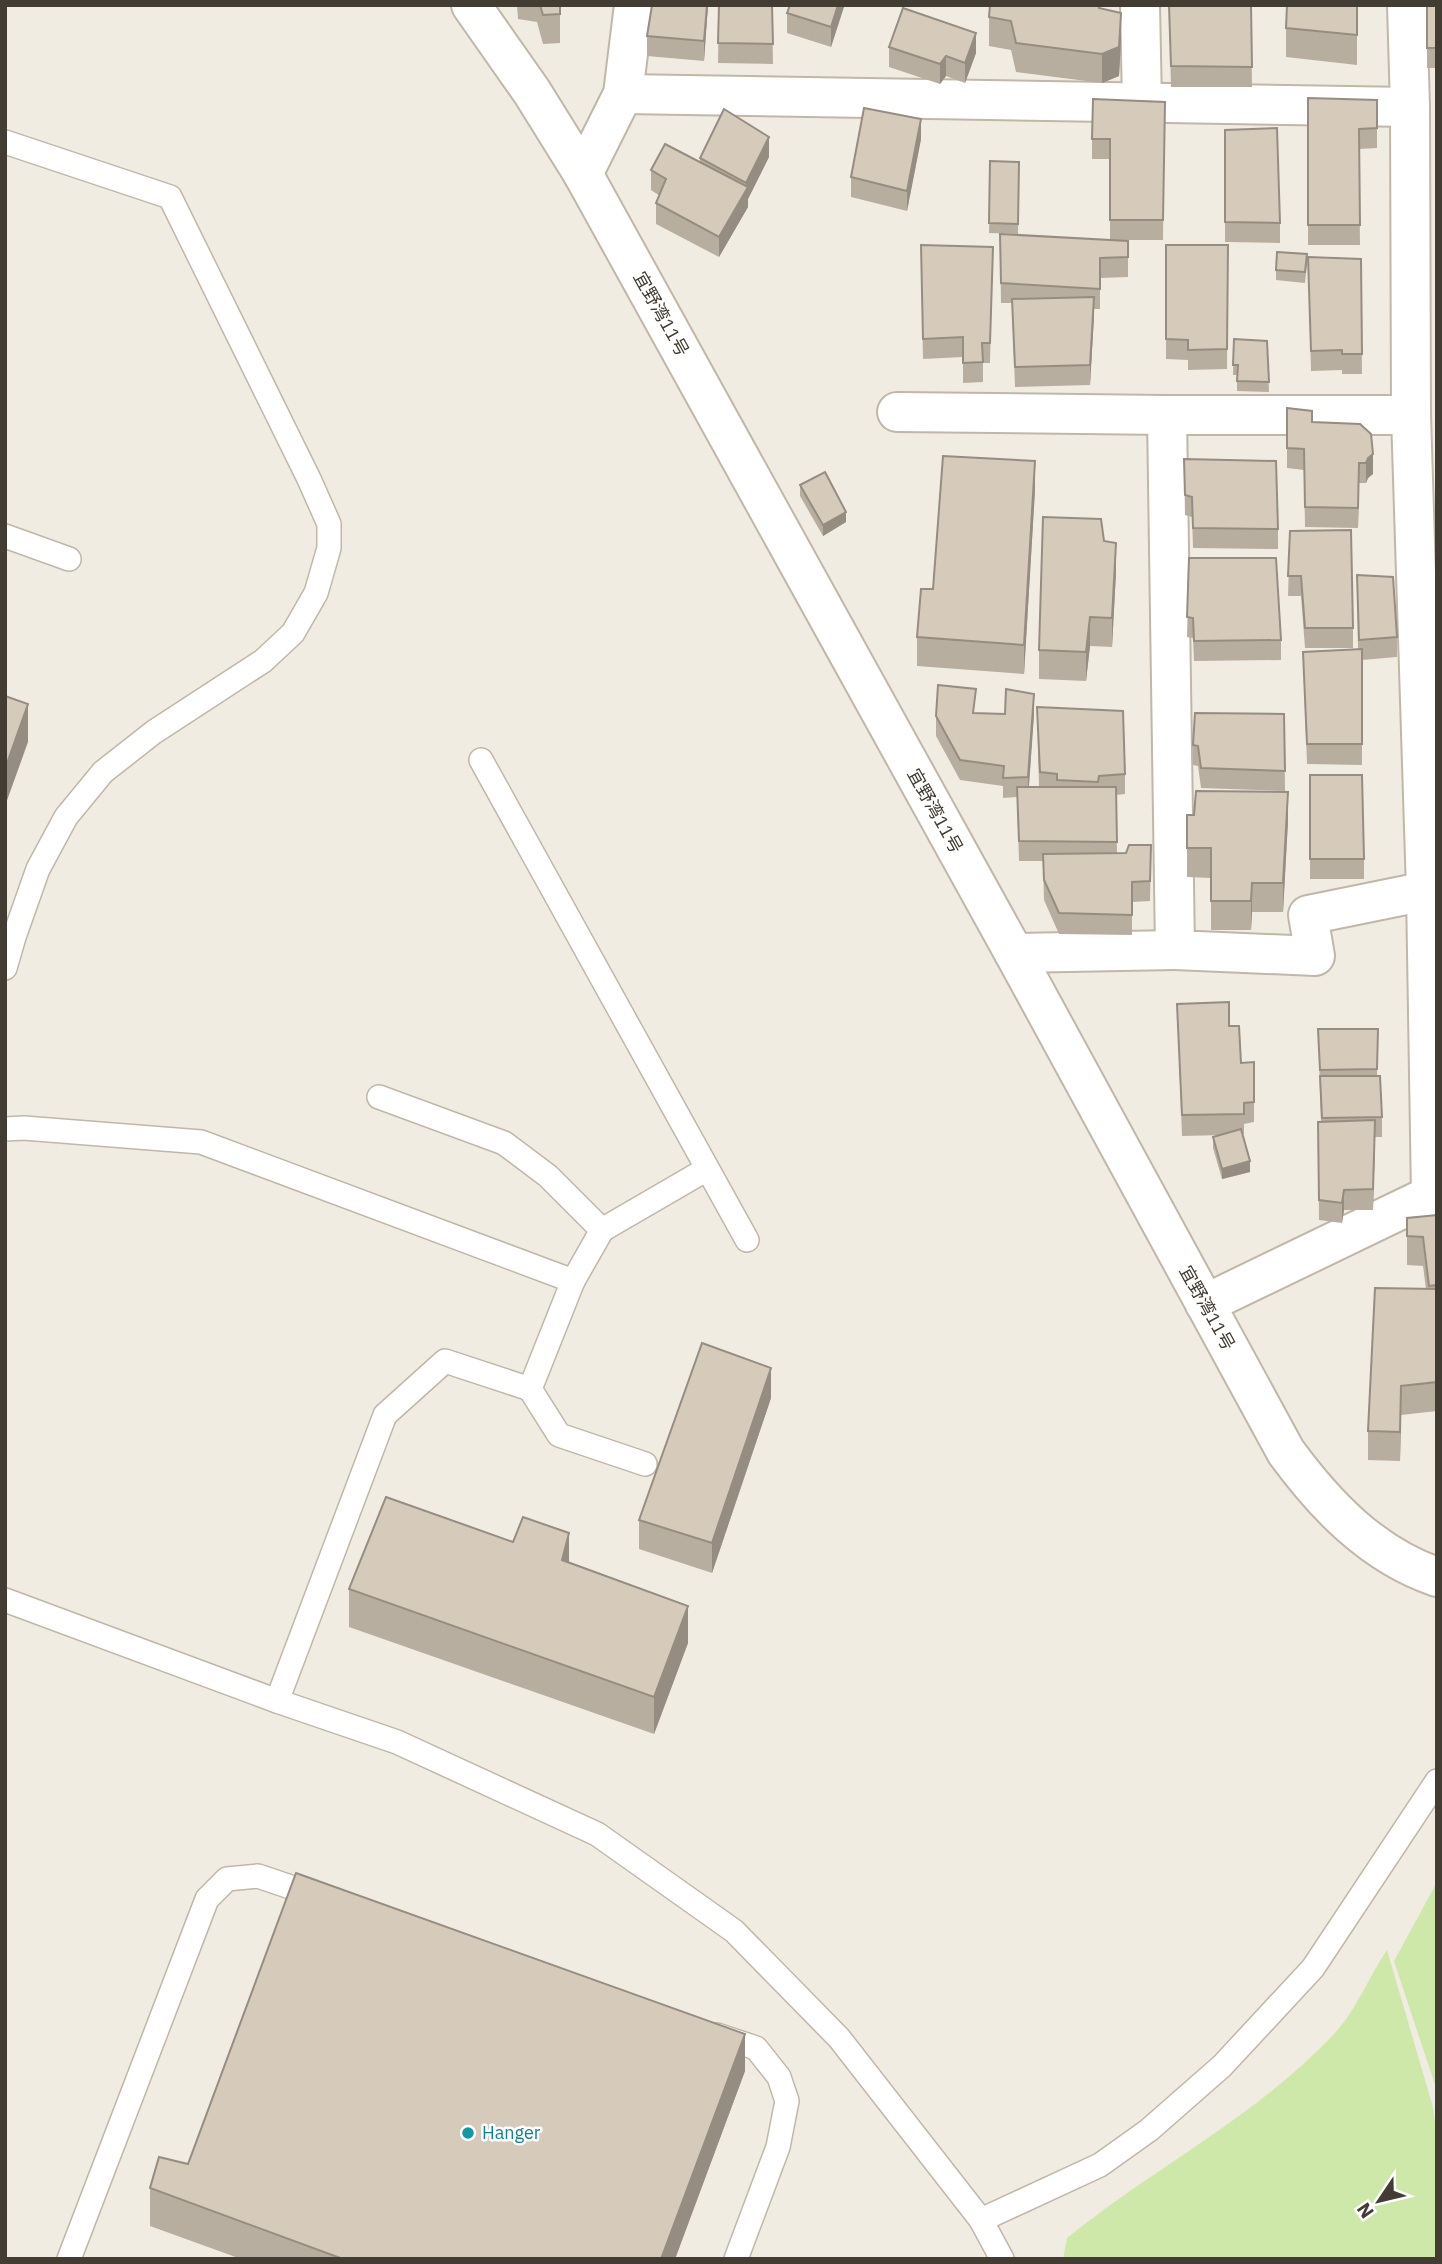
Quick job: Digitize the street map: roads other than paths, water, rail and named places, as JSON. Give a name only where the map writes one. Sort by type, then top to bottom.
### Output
[{"type":"street","name":"宜野湾11号","points":[[471,5],[532,92],[583,174],[1014,953],[1286,1452],[1310,1485],[1338,1515],[1394,1558],[1437,1577]]},
{"type":"street","points":[[583,174],[623,94],[634,5]]},
{"type":"street","points":[[1140,5],[1142,103]]},
{"type":"street","points":[[1205,1304],[1431,1195],[1426,891],[1411,415],[1419,118],[1407,5]]},
{"type":"street","points":[[623,94],[1142,103],[1419,118]]},
{"type":"street","points":[[897,412],[1411,415]]},
{"type":"street","points":[[1167,415],[1175,950]]},
{"type":"street","points":[[1014,953],[1175,950],[1315,956],[1308,915],[1426,891]]},
{"type":"lane","points":[[5,142],[170,197],[309,479],[329,524],[329,548],[316,593],[293,633],[263,661],[154,732],[103,772],[66,817],[38,869],[5,968]]},
{"type":"lane","points":[[5,536],[69,559]]},
{"type":"lane","points":[[481,760],[747,1240]]},
{"type":"lane","points":[[379,1097],[504,1143],[548,1176],[602,1230]]},
{"type":"lane","points":[[5,1129],[24,1128],[201,1142],[573,1281]]},
{"type":"lane","points":[[530,1389],[573,1281],[602,1230],[707,1169]]},
{"type":"lane","points":[[277,1701],[385,1415],[445,1361],[530,1389],[559,1435],[645,1464]]},
{"type":"lane","points":[[5,1600],[277,1701],[397,1742],[597,1834],[734,1931],[839,2038],[981,2220],[1002,2259]]},
{"type":"lane","points":[[981,2220],[1100,2165],[1149,2130],[1222,2066],[1313,1968],[1437,1781]]},
{"type":"lane","points":[[69,2259],[207,1899],[227,1879],[258,1876],[337,1903]]},
{"type":"lane","points":[[691,2026],[756,2048],[779,2077],[787,2101],[778,2147],[736,2259]]},
{"type":"place","name":"Hanger","points":[[468,2133]]}]
